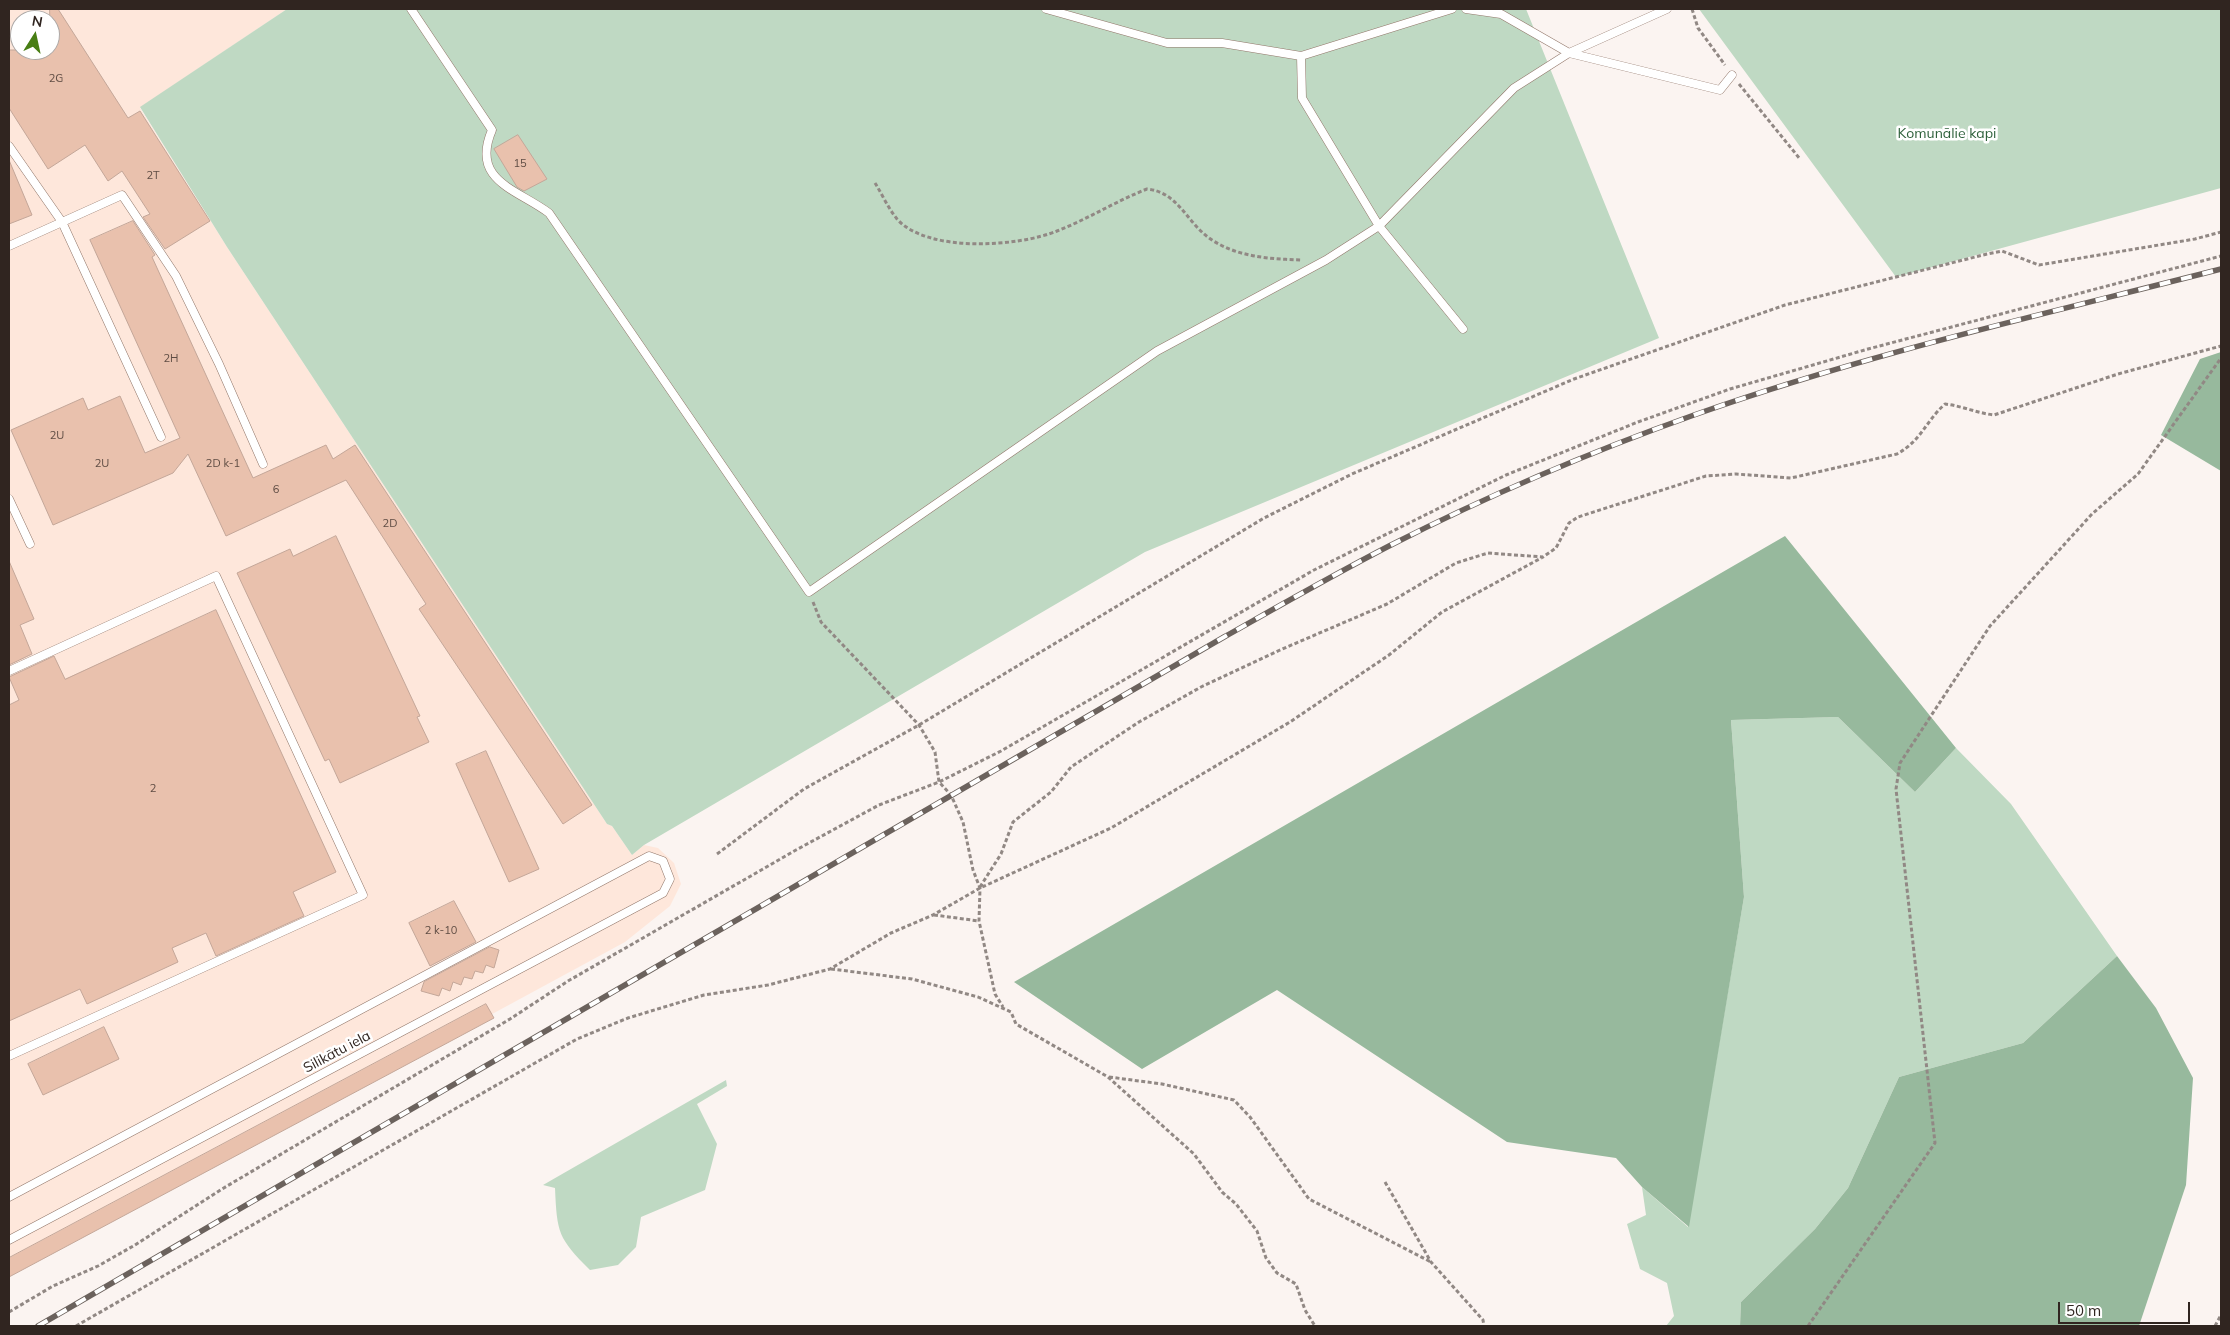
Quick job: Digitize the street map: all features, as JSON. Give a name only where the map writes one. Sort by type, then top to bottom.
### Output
[{"type":"lane","points":[[411,9],[492,130],[486,143],[485,157],[491,172],[499,182],[548,213],[809,592],[1157,351],[1326,260],[1379,226],[1514,88],[1569,53],[1667,9]]},
{"type":"lane","points":[[1046,9],[1167,43],[1222,43],[1301,56],[1452,9]]},
{"type":"lane","points":[[1466,9],[1501,14],[1569,53],[1720,90],[1732,75]]},
{"type":"lane","points":[[1301,56],[1302,98],[1379,226],[1463,329]]},
{"type":"lane","points":[[9,146],[62,222],[161,437]]},
{"type":"lane","points":[[9,246],[122,195],[176,276],[219,364],[263,464]]},
{"type":"lane","points":[[9,498],[30,544]]},
{"type":"lane","points":[[9,671],[216,576],[363,895],[9,1056]]},
{"type":"lane","name":"Silikātu iela","points":[[9,1197],[649,856],[664,861],[670,879],[663,893],[9,1240]]},
{"type":"path","points":[[1692,9],[1698,28],[1732,75],[1800,159]]},
{"type":"path","points":[[874,183],[897,220],[923,236],[961,244],[1003,243],[1056,232],[1147,189],[1160,190],[1172,199],[1211,239],[1238,252],[1269,259],[1326,260]]},
{"type":"path","points":[[717,854],[804,789],[919,725],[1264,518],[1352,474],[1574,379],[1785,305],[1992,252],[2002,252],[2039,264],[2195,239],[2221,232]]},
{"type":"path","points":[[9,1312],[53,1286],[98,1266],[134,1245],[222,1188],[510,1019],[568,981],[796,850],[879,805],[939,782],[1001,751],[1314,570],[1506,475],[1638,422],[1730,389],[1868,349],[2221,256]]},
{"type":"path","points":[[76,1326],[577,1039],[628,1018],[704,995],[768,984],[830,969],[891,933],[933,915],[980,888],[1111,828],[1290,722],[1389,655],[1442,612],[1543,557],[1556,548],[1569,523],[1578,517],[1706,476],[1736,474],[1791,478],[1897,454],[1910,447],[1923,434],[1932,416],[1945,404],[1959,406],[1981,414],[1994,415],[2118,374],[2221,346]]},
{"type":"path","points":[[1808,1326],[1934,1143],[1896,789],[1900,763],[1990,626],[2092,514],[2138,474],[2221,358]]},
{"type":"path","points":[[980,888],[1001,854],[1014,822],[1051,792],[1071,767],[1139,722],[1210,683],[1387,604],[1456,563],[1488,553],[1543,557]]},
{"type":"path","points":[[809,592],[821,622],[919,725],[935,752],[939,782],[951,795],[963,822],[973,870],[980,888],[979,920],[996,994],[1003,1007]]},
{"type":"path","points":[[933,915],[979,920]]},
{"type":"path","points":[[830,969],[912,980],[978,997],[1003,1007],[1011,1012],[1016,1024],[1108,1077],[1194,1154],[1222,1192],[1236,1204],[1257,1231],[1266,1258],[1277,1274],[1296,1284],[1304,1310],[1315,1326]]},
{"type":"path","points":[[1108,1077],[1162,1084],[1234,1100],[1250,1117],[1309,1199],[1431,1262]]},
{"type":"path","points":[[1385,1182],[1431,1262],[1483,1320],[1484,1326]]},
{"type":"path","points":[[2214,1326],[2221,1315]]},
{"type":"shaded area","points":[[9,9],[287,9],[140,108],[227,247],[607,824],[612,826],[632,855],[644,845],[658,848],[674,863],[681,884],[670,906],[625,942],[9,1276]]},
{"type":"green space","points":[[287,9],[1526,9],[1659,338],[1145,552],[644,845],[632,855],[612,826],[607,824],[227,247],[140,107]]},
{"type":"green space","name":"Komunālie kapi","points":[[1699,9],[2221,9],[2221,188],[1896,277]]},
{"type":"green space","points":[[2221,352],[2221,471],[2161,435],[2200,359]]},
{"type":"green space","points":[[1785,536],[1956,748],[1915,792],[1838,717],[1731,720],[1744,897],[1689,1227],[1642,1187],[1616,1158],[1507,1142],[1277,990],[1142,1069],[1014,982]]},
{"type":"green space","points":[[1838,717],[1915,792],[1956,748],[2011,804],[2117,956],[2023,1043],[1899,1077],[1848,1188],[1815,1229],[1741,1302],[1740,1326],[1666,1326],[1674,1316],[1667,1283],[1640,1269],[1627,1224],[1646,1215],[1642,1187],[1688,1227],[1744,897],[1731,720]]},
{"type":"green space","points":[[2117,956],[2156,1008],[2193,1078],[2186,1185],[2139,1326],[1740,1326],[1741,1302],[1815,1229],[1848,1188],[1899,1077],[2023,1043]]},
{"type":"green space","points":[[726,1080],[727,1086],[697,1104],[717,1144],[705,1190],[641,1217],[636,1247],[618,1265],[590,1270],[571,1250],[561,1234],[557,1215],[555,1188],[543,1185]]},
{"type":"building","points":[[60,12],[128,118],[140,111],[210,221],[165,249],[143,217],[150,214],[122,171],[108,181],[85,145],[48,169],[9,108],[9,50],[10,60],[60,60]]},
{"type":"building","points":[[518,135],[547,179],[524,191],[517,187],[494,149]]},
{"type":"building","points":[[9,160],[32,215],[9,224]]},
{"type":"building","points":[[133,221],[155,255],[152,257],[253,478],[326,445],[333,459],[355,445],[592,805],[563,824],[419,609],[426,604],[346,480],[226,536],[188,454],[173,473],[53,525],[11,430],[83,398],[88,410],[120,396],[145,453],[180,438],[90,240]]},
{"type":"building","points":[[336,536],[420,716],[417,717],[429,742],[340,783],[329,759],[325,761],[237,573],[290,549],[293,556]]},
{"type":"building","points":[[9,561],[34,619],[20,625],[32,654],[9,665]]},
{"type":"building","points":[[216,610],[336,872],[293,892],[304,916],[216,956],[206,933],[172,948],[178,962],[87,1004],[80,989],[9,1021],[9,705],[19,700],[9,677],[54,656],[65,679]]},
{"type":"building","points":[[486,751],[539,869],[509,882],[456,764]]},
{"type":"building","points":[[454,901],[476,942],[430,966],[409,923]]},
{"type":"building","points":[[490,947],[499,950],[494,968],[486,965],[483,973],[475,971],[472,979],[464,977],[461,985],[453,982],[450,991],[442,988],[439,996],[421,991],[424,982]]},
{"type":"building","points":[[486,1004],[494,1018],[9,1277],[9,1258]]},
{"type":"building","points":[[104,1027],[119,1059],[43,1095],[28,1064]]},
{"type":"railway","points":[[38,1326],[1224,637],[1347,568],[1426,528],[1501,492],[1578,460],[1655,429],[1759,393],[1956,336],[2221,269]]}]
